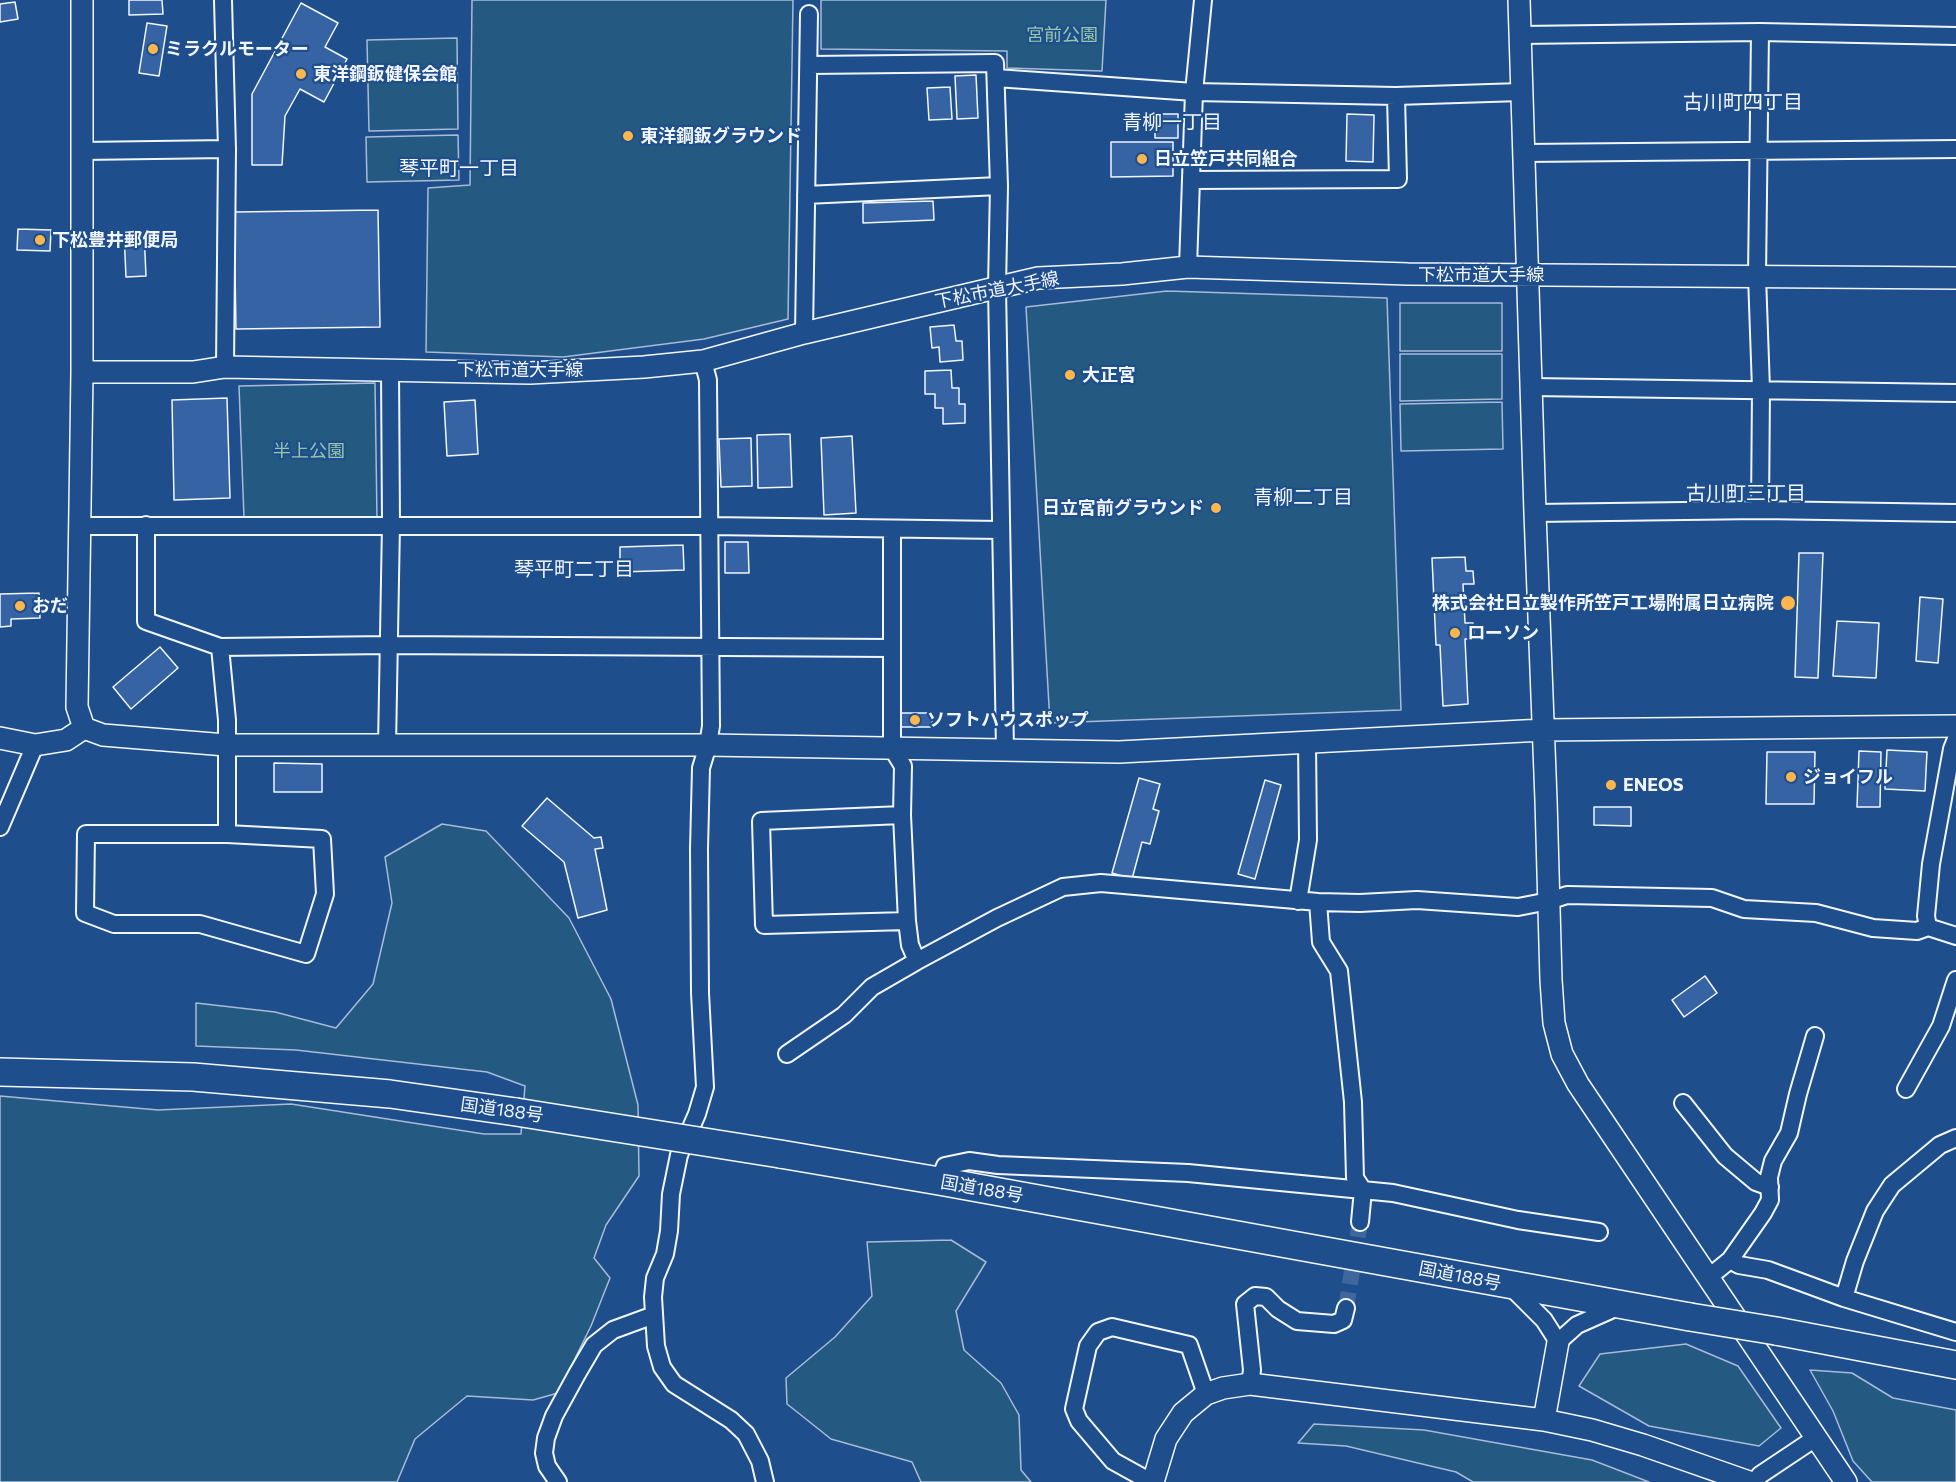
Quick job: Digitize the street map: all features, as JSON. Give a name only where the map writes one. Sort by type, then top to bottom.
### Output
[{"type":"highway","name":"国道188号","points":[[0,1072],[193,1077],[390,1094],[516,1112],[939,1181],[1956,1365]]},
{"type":"street","points":[[82,0],[82,372],[77,707],[84,728]]},
{"type":"street","points":[[223,0],[227,149],[225,367]]},
{"type":"street","points":[[1188,267],[1194,92],[1203,0]]},
{"type":"street","points":[[1519,0],[1554,1023],[1562,1054],[1578,1084],[1846,1482]]},
{"type":"street","points":[[804,333],[809,14]]},
{"type":"street","points":[[1520,35],[1760,32],[1956,36]]},
{"type":"street","points":[[1760,32],[1757,276],[1761,389],[1760,510]]},
{"type":"street","points":[[809,65],[995,63],[999,186],[997,287],[1005,750]]},
{"type":"street","points":[[996,78],[1194,92],[1396,96],[1521,92]]},
{"type":"street","points":[[1191,180],[1398,179],[1396,96]]},
{"type":"street","points":[[82,151],[227,149]]},
{"type":"street","points":[[1524,153],[1956,149]]},
{"type":"street","points":[[806,195],[999,186]]},
{"type":"street","name":"下松市道大手線","points":[[82,372],[193,372],[225,367],[530,374],[644,367],[703,361],[804,333],[1038,278],[1122,274],[1188,267],[1408,274],[1956,278]]},
{"type":"street","points":[[703,361],[708,380],[711,726],[701,768],[699,849],[700,993],[705,1087],[698,1114],[679,1155],[671,1194],[665,1254],[655,1278],[653,1297],[656,1346],[662,1367],[674,1384],[731,1420],[746,1434],[760,1461],[765,1482]]},
{"type":"street","points":[[387,746],[391,524],[390,369]]},
{"type":"street","points":[[1531,387],[1956,393]]},
{"type":"street","points":[[1535,513],[1760,510],[1956,513]]},
{"type":"street","points":[[80,526],[391,524],[1001,530]]},
{"type":"street","points":[[146,525],[146,621],[220,647],[389,645],[892,648]]},
{"type":"street","points":[[892,530],[892,748],[903,766],[902,815],[907,921],[910,945],[917,961]]},
{"type":"street","points":[[220,647],[227,720],[227,834]]},
{"type":"street","points":[[84,728],[103,735],[226,745],[708,745],[1119,752],[1543,730],[1956,726]]},
{"type":"street","points":[[0,738],[35,745],[66,740],[84,728]]},
{"type":"street","points":[[1928,927],[1926,916],[1931,864],[1952,749],[1956,739]]},
{"type":"street","points":[[1298,900],[1308,840],[1308,741]]},
{"type":"street","points":[[0,827],[35,745]]},
{"type":"street","points":[[902,815],[761,821],[764,925],[907,921]]},
{"type":"street","points":[[86,834],[227,834],[322,839],[325,894],[306,954],[200,924],[114,924],[85,913],[86,834]]},
{"type":"street","points":[[787,1054],[844,1015],[872,987],[917,961],[997,918],[1063,887],[1101,883],[1318,902],[1360,903],[1417,900],[1518,907],[1566,895],[1712,898],[1744,909],[1816,913],[1873,928],[1917,931],[1928,927],[1956,936]]},
{"type":"street","points":[[1318,902],[1321,942],[1339,971],[1353,1102],[1355,1178],[1363,1190],[1360,1222]]},
{"type":"street","points":[[1906,1089],[1948,1028],[1956,980]]},
{"type":"street","points":[[1709,1277],[1730,1260],[1770,1200],[1769,1177],[1773,1161],[1789,1133],[1815,1036]]},
{"type":"street","points":[[1683,1103],[1725,1156],[1756,1182],[1770,1187]]},
{"type":"street","points":[[1844,1298],[1855,1261],[1875,1210],[1892,1185],[1940,1145],[1956,1137]]},
{"type":"street","points":[[939,1181],[945,1166],[969,1161],[998,1165],[1188,1173],[1393,1193],[1518,1220],[1599,1232]]},
{"type":"street","points":[[1730,1260],[1739,1265],[1768,1270],[1844,1298],[1956,1332]]},
{"type":"street","points":[[1509,1285],[1544,1320],[1558,1341]]},
{"type":"street","points":[[1250,1384],[1252,1370],[1245,1304],[1255,1296],[1266,1298],[1297,1321],[1334,1324],[1343,1320],[1346,1308]]},
{"type":"street","points":[[1544,1420],[1558,1341],[1577,1325],[1623,1305]]},
{"type":"street","points":[[558,1482],[547,1466],[544,1453],[546,1438],[554,1416],[576,1374],[594,1345],[613,1330],[654,1315]]},
{"type":"street","points":[[1206,1395],[1189,1345],[1112,1327],[1098,1332],[1088,1346],[1074,1409],[1079,1421],[1113,1461],[1142,1478],[1153,1481],[1166,1439],[1183,1413],[1206,1395],[1223,1388],[1250,1384],[1544,1420],[1593,1430],[1749,1482]]},
{"type":"street","points":[[1755,1482],[1760,1475],[1817,1437]]},
{"type":"green space","points":[[472,0],[793,0],[788,319],[704,339],[563,357],[426,352],[428,188],[470,185]]},
{"type":"green space","name":"宮前公園","points":[[821,0],[1106,0],[1102,71],[1007,68],[1007,51],[821,49]]},
{"type":"green space","points":[[457,38],[458,129],[369,131],[367,40]]},
{"type":"green space","points":[[458,135],[459,180],[367,182],[366,137]]},
{"type":"green space","name":"日立宮前グラウンド","points":[[1167,291],[1387,298],[1401,710],[1050,723],[1026,307]]},
{"type":"green space","points":[[1400,303],[1502,303],[1502,351],[1400,351]]},
{"type":"green space","points":[[1400,354],[1502,354],[1502,399],[1400,401]]},
{"type":"green space","name":"半上公園","points":[[375,383],[377,519],[244,518],[239,386]]},
{"type":"green space","points":[[1502,402],[1503,449],[1401,451],[1400,404]]},
{"type":"green space","points":[[442,824],[486,831],[569,918],[611,999],[638,1105],[639,1176],[606,1225],[594,1258],[610,1278],[591,1326],[558,1393],[533,1400],[467,1396],[415,1439],[397,1482],[0,1482],[0,1096],[158,1110],[291,1104],[484,1134],[521,1134],[525,1086],[487,1072],[296,1050],[196,1046],[196,1003],[275,1012],[336,1028],[373,984],[392,903],[385,857]]},
{"type":"green space","points":[[951,1240],[986,1262],[956,1311],[964,1350],[1001,1383],[1019,1415],[1021,1470],[1031,1482],[921,1482],[912,1462],[831,1439],[787,1404],[786,1378],[835,1337],[872,1296],[867,1242]]},
{"type":"green space","points":[[1686,1344],[1738,1366],[1781,1428],[1759,1446],[1649,1426],[1579,1386],[1600,1354]]},
{"type":"green space","points":[[1810,1370],[1852,1373],[1893,1398],[1956,1410],[1956,1482],[1872,1482],[1853,1461],[1833,1411]]},
{"type":"green space","points":[[1314,1424],[1424,1430],[1592,1460],[1649,1482],[1473,1482],[1456,1472],[1346,1446],[1298,1443]]},
{"type":"building","points":[[129,0],[162,0],[163,14],[129,15]]},
{"type":"building","points":[[15,2],[18,19],[0,22],[0,4]]},
{"type":"building","name":"東洋鋼鈑健保会館","points":[[301,3],[338,23],[325,47],[347,59],[324,102],[300,89],[285,116],[282,165],[252,165],[252,94]]},
{"type":"building","name":"ミラクルモーター","points":[[147,23],[167,26],[159,76],[139,73]]},
{"type":"building","points":[[976,75],[978,118],[957,119],[955,76]]},
{"type":"building","points":[[950,87],[952,119],[929,120],[927,88]]},
{"type":"building","points":[[1155,114],[1178,114],[1178,138],[1155,138]]},
{"type":"building","points":[[1347,114],[1374,115],[1373,162],[1346,161]]},
{"type":"building","name":"日立笠戸共同組合","points":[[1111,142],[1173,142],[1173,176],[1111,177]]},
{"type":"building","points":[[933,201],[934,220],[863,223],[863,203]]},
{"type":"building","points":[[378,210],[380,327],[236,329],[234,212]]},
{"type":"building","points":[[18,229],[51,230],[50,251],[17,250]]},
{"type":"building","points":[[144,232],[146,276],[126,277],[124,233]]},
{"type":"building","points":[[954,325],[956,341],[962,341],[963,360],[940,362],[939,347],[932,348],[930,327]]},
{"type":"building","points":[[951,370],[952,388],[959,388],[959,404],[965,404],[965,423],[943,424],[943,408],[935,408],[935,394],[925,394],[925,371]]},
{"type":"building","points":[[227,398],[230,498],[174,500],[172,400]]},
{"type":"building","points":[[475,400],[478,454],[447,456],[444,402]]},
{"type":"building","points":[[790,434],[792,487],[758,488],[757,435]]},
{"type":"building","points":[[852,436],[856,513],[824,515],[821,438]]},
{"type":"building","points":[[751,438],[752,486],[721,487],[719,439]]},
{"type":"building","points":[[725,542],[748,542],[749,573],[725,573]]},
{"type":"building","points":[[683,545],[684,570],[620,572],[620,547]]},
{"type":"building","points":[[1799,553],[1823,553],[1818,678],[1795,677]]},
{"type":"building","points":[[1465,557],[1466,571],[1473,571],[1474,584],[1463,584],[1465,623],[1473,623],[1474,639],[1465,639],[1468,704],[1443,706],[1440,645],[1436,645],[1432,558]]},
{"type":"building","name":"おだ","points":[[39,593],[40,618],[11,619],[11,626],[0,627],[0,594]]},
{"type":"building","points":[[1920,597],[1943,599],[1938,663],[1916,661]]},
{"type":"building","points":[[1837,621],[1879,623],[1876,678],[1833,676]]},
{"type":"building","points":[[160,647],[178,668],[131,709],[113,687]]},
{"type":"building","name":"ソフトハウスポップ","points":[[898,713],[932,713],[932,727],[898,727]]},
{"type":"building","points":[[1887,750],[1927,752],[1925,791],[1885,789]]},
{"type":"building","points":[[1859,751],[1881,752],[1880,807],[1857,807]]},
{"type":"building","points":[[1767,752],[1815,752],[1814,804],[1766,804]]},
{"type":"building","points":[[274,763],[322,764],[322,792],[274,792]]},
{"type":"building","points":[[1139,778],[1160,784],[1153,809],[1159,811],[1150,844],[1142,842],[1132,879],[1112,873]]},
{"type":"building","points":[[1265,780],[1281,785],[1255,879],[1238,874]]},
{"type":"building","points":[[547,798],[594,838],[601,837],[603,848],[595,849],[607,910],[578,918],[564,862],[522,826]]},
{"type":"building","points":[[1594,807],[1631,807],[1631,826],[1594,825]]},
{"type":"building","points":[[1705,976],[1717,993],[1684,1017],[1672,1000]]},
{"type":"tunnel","points":[[1346,1308],[1360,1222]]},
{"type":"place","name":"ミラクルモーター","points":[[153,49]]},
{"type":"place","name":"東洋鋼鈑健保会館","points":[[301,74]]},
{"type":"place","name":"東洋鋼鈑グラウンド","points":[[628,136]]},
{"type":"place","name":"日立笠戸共同組合","points":[[1142,159]]},
{"type":"place","name":"下松豊井郵便局","points":[[40,240]]},
{"type":"place","name":"大正宮","points":[[1070,375]]},
{"type":"place","name":"日立宮前グラウンド","points":[[1216,508]]},
{"type":"place","name":"株式会社日立製作所笠戸工場附属日立病院","points":[[1788,603]]},
{"type":"place","name":"おだ","points":[[20,606]]},
{"type":"place","name":"ローソン","points":[[1455,633]]},
{"type":"place","name":"ソフトハウスポップ","points":[[915,720]]},
{"type":"place","name":"ジョイフル","points":[[1791,777]]},
{"type":"place","name":"ENEOS","points":[[1611,785]]},
{"type":"district","name":"古川町四丁目","points":[[1743,102]]},
{"type":"district","name":"青柳一丁目","points":[[1172,122]]},
{"type":"district","name":"琴平町一丁目","points":[[459,168]]},
{"type":"district","name":"古川町三丁目","points":[[1746,493]]},
{"type":"district","name":"青柳二丁目","points":[[1303,497]]},
{"type":"district","name":"琴平町二丁目","points":[[574,569]]}]
